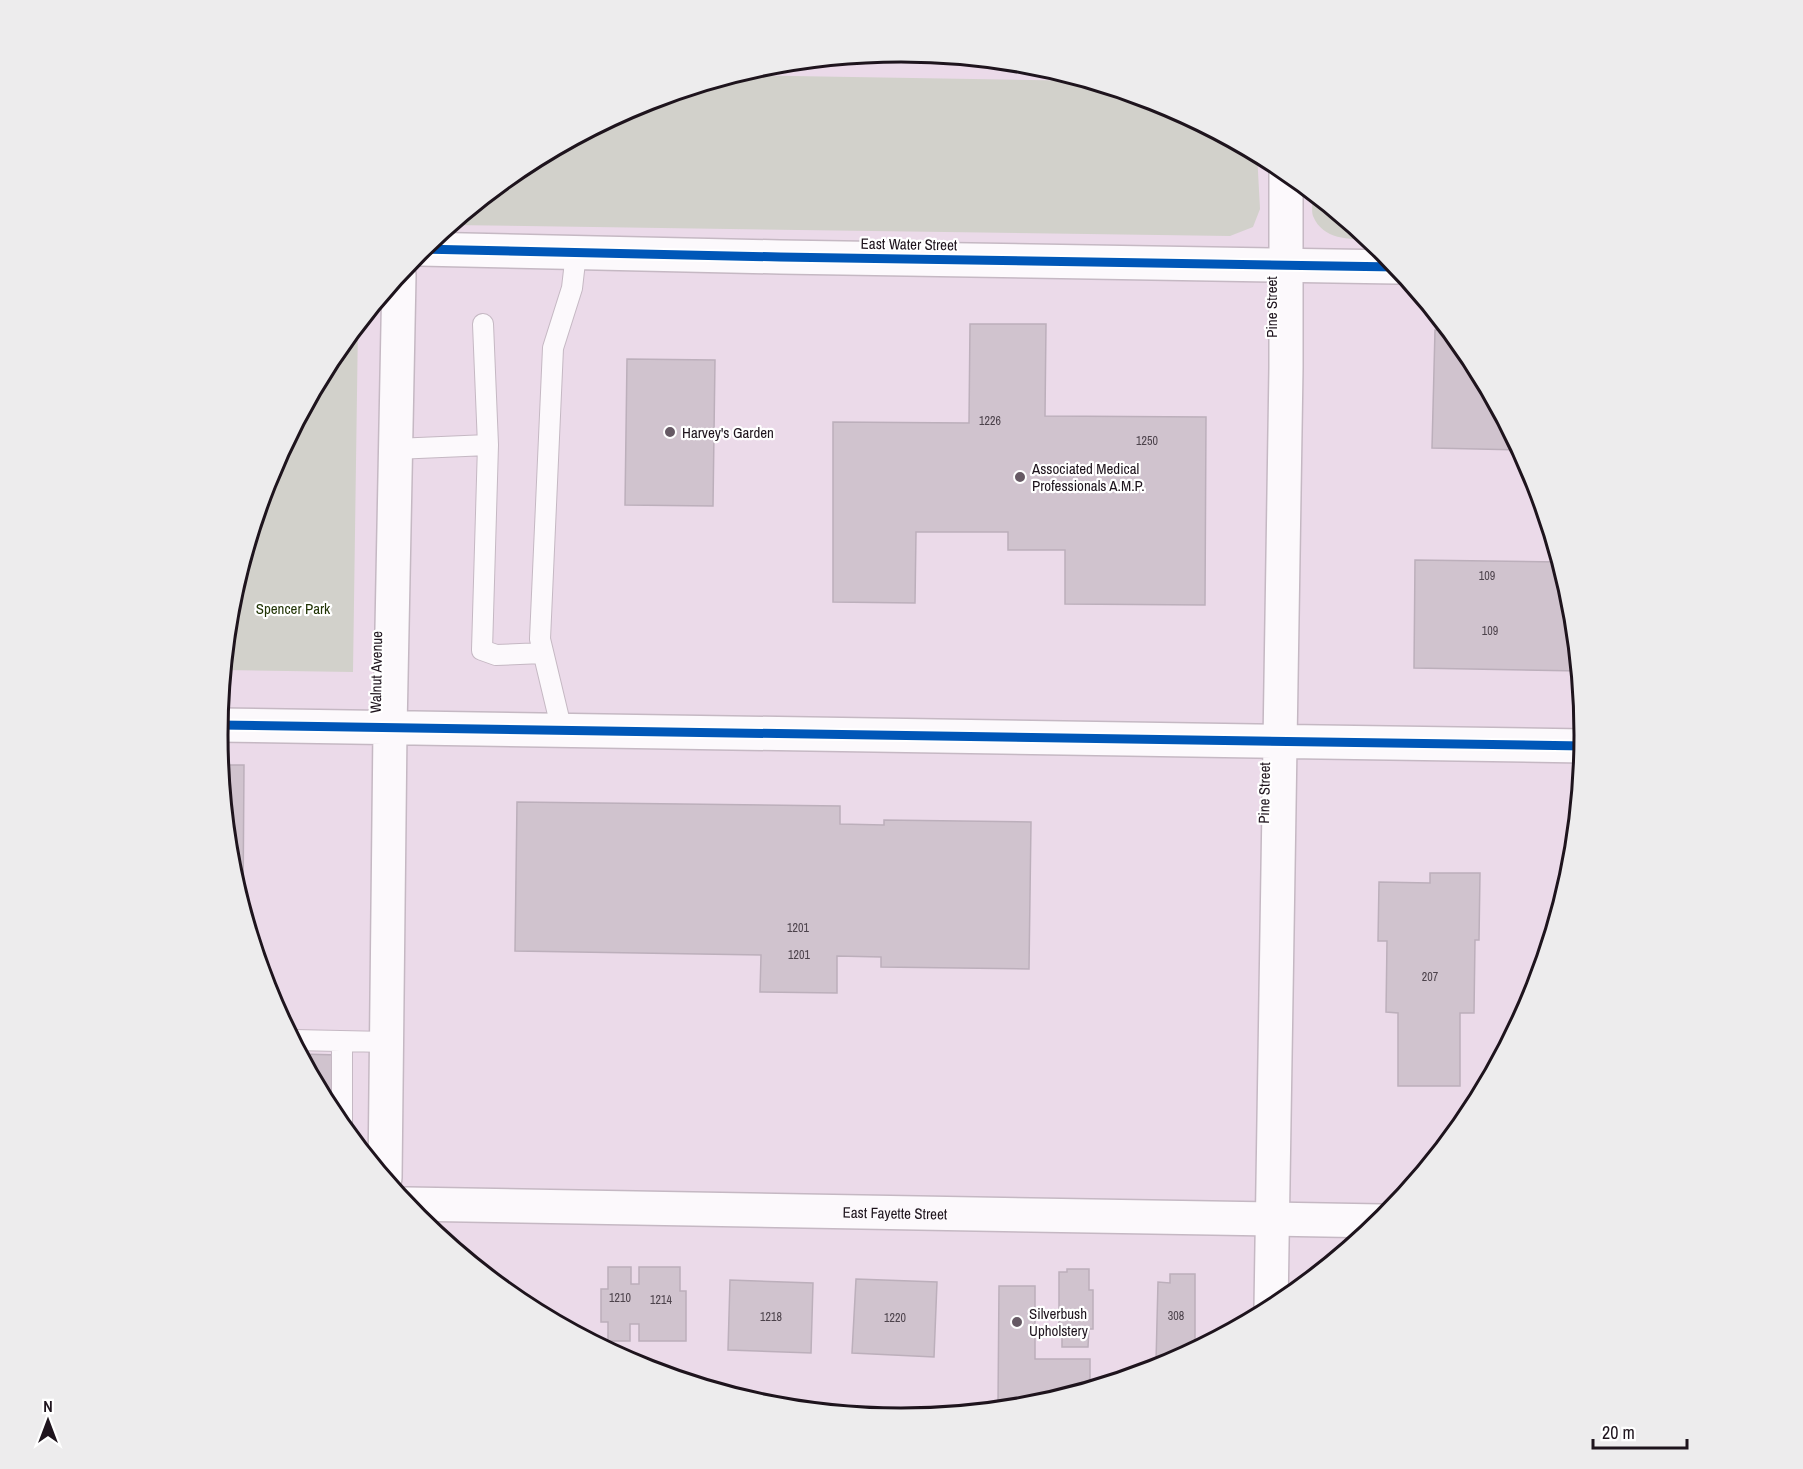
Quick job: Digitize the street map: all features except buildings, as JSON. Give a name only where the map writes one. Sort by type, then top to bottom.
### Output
[{"type":"street","name":"Pine Street","points":[[1271,1296],[1286,183]]},
{"type":"street","name":"East Water Street","points":[[436,249],[1384,267]]},
{"type":"street","name":"Walnut Avenue","points":[[385,1165],[390,729],[399,288]]},
{"type":"street","points":[[228,725],[1574,746]]},
{"type":"street","name":"East Fayette Street","points":[[421,1204],[1366,1221]]},
{"type":"lane","points":[[562,732],[540,639],[554,348],[572,288],[576,253]]},
{"type":"lane","points":[[483,324],[488,445],[482,650],[496,655],[543,653]]},
{"type":"lane","points":[[395,449],[488,445]]},
{"type":"lane","points":[[302,1040],[387,1042]]},
{"type":"lane","points":[[342,1042],[342,1108]]},
{"type":"green space","points":[[764,76],[1061,80],[1118,97],[1199,131],[1258,164],[1260,209],[1253,227],[1230,236],[463,225],[528,175],[604,131],[685,97]]},
{"type":"green space","points":[[1312,202],[1356,239],[1338,237],[1323,230],[1313,216]]},
{"type":"green space","name":"Spencer Park","points":[[358,339],[353,672],[232,670],[241,603],[264,518],[298,437],[319,398]]},
{"type":"cycle path","points":[[436,249],[1384,267]]},
{"type":"cycle path","points":[[228,725],[1574,746]]},
{"type":"place","name":"Harvey's Garden","points":[[670,432]]},
{"type":"place","name":"Associated Medical Professionals A.M.P.","points":[[1020,477]]},
{"type":"place","name":"Silverbush Upholstery","points":[[1017,1322]]}]
